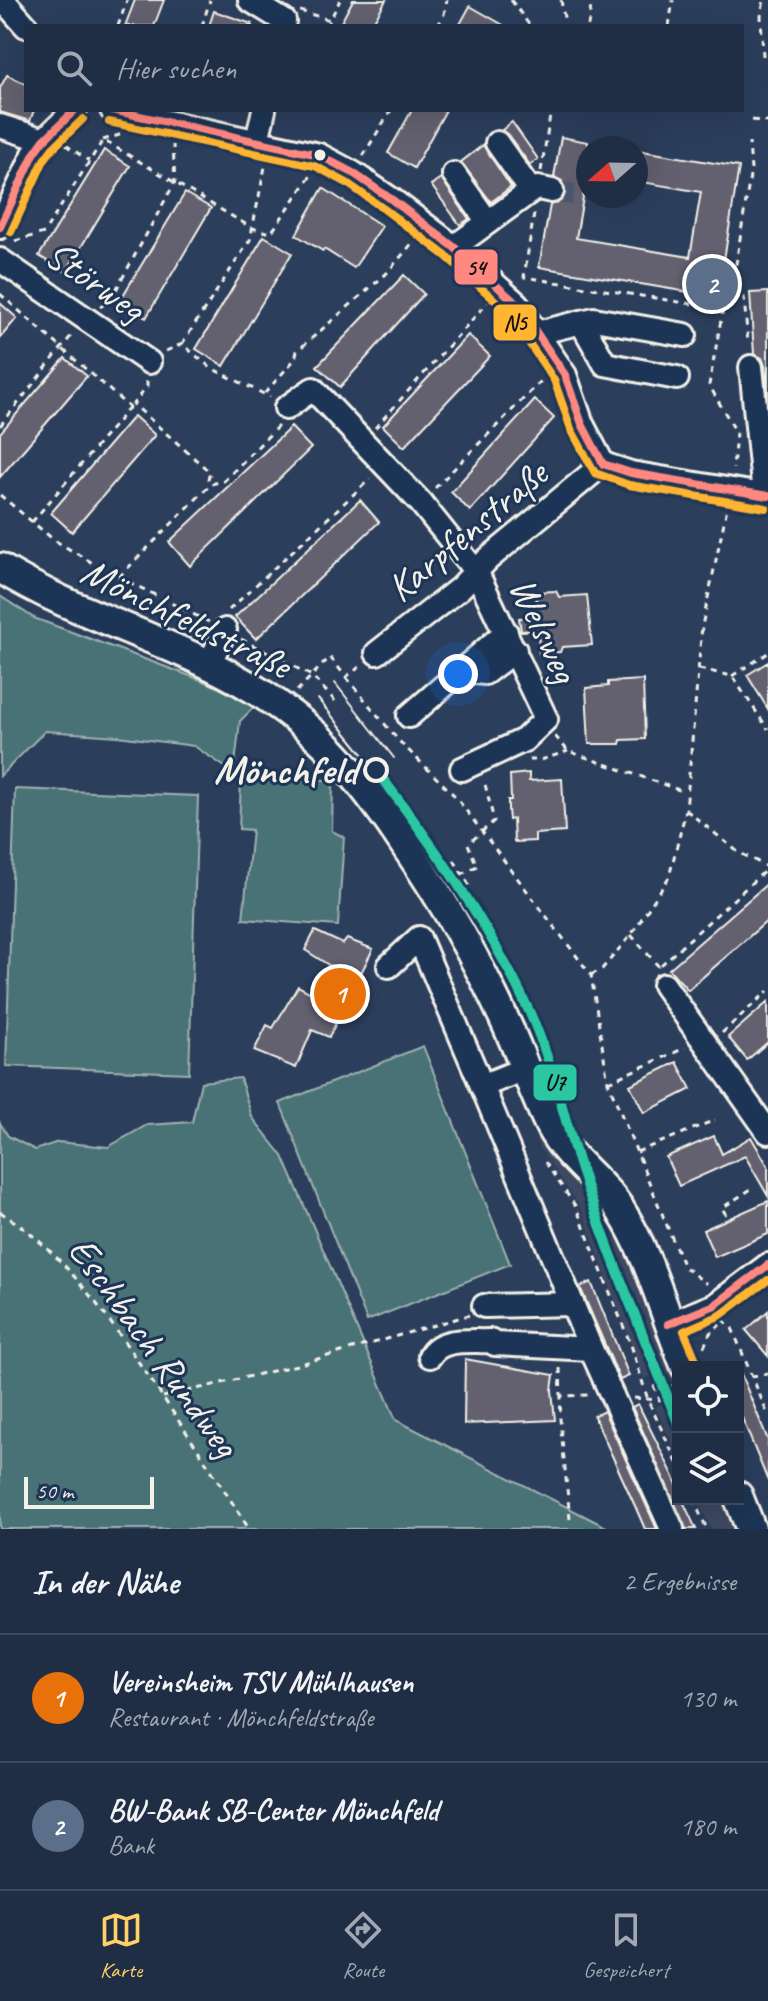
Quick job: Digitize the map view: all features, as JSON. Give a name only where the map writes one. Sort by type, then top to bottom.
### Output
[{"type":"main road","name":"Mönchfeldstraße","points":[[0,568],[73,607],[209,665],[265,695],[332,750],[354,773],[436,890],[478,962],[552,1131],[622,1211],[637,1239],[683,1361]]},
{"type":"main road","points":[[742,1505],[751,1529]]},
{"type":"street","points":[[3,0],[24,24]]},
{"type":"street","points":[[250,0],[284,21],[283,24]]},
{"type":"street","points":[[9,234],[44,140],[73,112]]},
{"type":"street","points":[[121,112],[324,158],[353,173],[429,228],[517,304],[565,375],[582,424],[603,464],[631,473],[766,495],[751,367]]},
{"type":"street","points":[[263,142],[264,112]]},
{"type":"street","points":[[0,126],[44,140]]},
{"type":"street","points":[[454,247],[540,190],[497,143]]},
{"type":"street","points":[[454,174],[488,222]]},
{"type":"street","name":"Störweg","points":[[0,260],[149,362]]},
{"type":"street","points":[[537,333],[594,319],[685,335]]},
{"type":"street","points":[[581,322],[605,364],[677,378]]},
{"type":"street","name":"Welsweg","points":[[287,416],[313,389],[421,503],[477,573],[546,719]]},
{"type":"street","name":"Karpfenstraße","points":[[377,653],[477,573],[488,559],[603,464]]},
{"type":"street","points":[[209,665],[227,620]]},
{"type":"street","points":[[409,716],[469,664],[476,672],[485,673],[510,641]]},
{"type":"street","points":[[462,769],[524,740],[546,719]]},
{"type":"street","points":[[389,966],[419,938],[611,1396],[672,1529]]},
{"type":"street","points":[[661,976],[768,1132]]},
{"type":"street","points":[[482,1086],[526,1068]]},
{"type":"street","points":[[668,1324],[720,1314],[768,1265]]},
{"type":"street","points":[[484,1306],[572,1304]]},
{"type":"street","points":[[430,1362],[454,1354],[487,1354],[495,1344],[591,1349]]},
{"type":"path","points":[[119,24],[127,0]]},
{"type":"path","points":[[203,24],[210,0]]},
{"type":"path","points":[[328,24],[340,0]]},
{"type":"path","points":[[439,24],[447,0]]},
{"type":"path","points":[[511,0],[529,24]]},
{"type":"path","points":[[561,0],[565,23]]},
{"type":"path","points":[[588,24],[592,0]]},
{"type":"path","points":[[669,24],[673,0]]},
{"type":"path","points":[[763,56],[761,16],[764,0]]},
{"type":"path","points":[[308,12],[330,20]]},
{"type":"path","points":[[353,173],[390,112]]},
{"type":"path","points":[[551,112],[524,277],[723,309]]},
{"type":"path","points":[[752,120],[768,122]]},
{"type":"path","points":[[84,319],[111,299],[175,182],[172,123]]},
{"type":"path","points":[[9,234],[44,233],[103,140],[252,228],[271,233],[324,158]]},
{"type":"path","points":[[32,522],[147,386],[149,362],[182,344],[250,240],[263,142]]},
{"type":"path","points":[[591,975],[602,969],[631,935],[669,877],[686,810],[702,626],[731,488],[736,432],[709,385],[723,309],[731,295],[751,170],[749,142]]},
{"type":"path","points":[[68,147],[89,161]]},
{"type":"path","points":[[265,393],[295,359],[297,351],[386,274],[411,243],[429,228]]},
{"type":"path","points":[[362,442],[499,289]]},
{"type":"path","points":[[0,294],[210,472],[211,484]]},
{"type":"path","points":[[731,295],[744,298],[748,343]]},
{"type":"path","points":[[119,577],[211,484],[224,481],[287,416],[265,393],[211,368],[182,344]]},
{"type":"path","points":[[0,426],[65,346]]},
{"type":"path","points":[[421,503],[558,363]]},
{"type":"path","points":[[259,435],[266,439]]},
{"type":"path","points":[[235,460],[240,464]]},
{"type":"path","points":[[227,620],[385,466]]},
{"type":"path","points":[[223,472],[228,476]]},
{"type":"path","points":[[209,476],[218,477]]},
{"type":"path","points":[[0,495],[54,540],[119,577],[227,620],[312,676],[336,702]]},
{"type":"path","points":[[346,677],[377,653]]},
{"type":"path","points":[[732,676],[768,653]]},
{"type":"path","points":[[284,708],[330,657],[398,740],[455,796],[591,975],[608,1082],[684,1267],[706,1282],[720,1314],[732,1328],[768,1415]]},
{"type":"path","points":[[699,669],[732,676],[768,729]]},
{"type":"path","points":[[546,719],[558,742],[568,751],[687,792]]},
{"type":"path","points":[[462,874],[477,866],[468,844],[494,821],[483,778]]},
{"type":"path","points":[[631,935],[661,976],[768,867],[738,852],[686,810]]},
{"type":"path","points":[[436,890],[447,883],[456,897],[470,887],[454,860]]},
{"type":"path","points":[[608,1082],[705,1043],[768,991]]},
{"type":"path","points":[[637,1152],[715,1120]]},
{"type":"path","points":[[726,1215],[722,1208],[754,1187]]},
{"type":"path","name":"Eschbach Rundweg","points":[[0,1212],[45,1246],[83,1286],[163,1397],[249,1529]]},
{"type":"path","points":[[163,1397],[297,1365],[473,1313],[484,1306]]},
{"type":"path","points":[[699,1361],[703,1359],[704,1344],[720,1314]]},
{"type":"path","points":[[563,1348],[559,1373],[560,1419],[570,1519]]},
{"type":"path","points":[[751,1376],[768,1374]]},
{"type":"path","points":[[561,1396],[660,1400],[653,1383],[672,1386]]},
{"type":"path","points":[[696,1505],[707,1529]]},
{"type":"shaded area","points":[[515,1085],[548,1152],[580,1189],[593,1220],[624,1246],[672,1362],[667,1364],[672,1380],[652,1376],[644,1379],[582,1210],[539,1147]]},
{"type":"shaded area","points":[[660,1392],[672,1393],[672,1443],[655,1407],[664,1403]]},
{"type":"shaded area","points":[[701,1505],[730,1505],[740,1529],[711,1529]]},
{"type":"green space","points":[[0,596],[34,618],[209,683],[255,706],[240,721],[234,773],[194,746],[45,731],[0,776]]},
{"type":"green space","points":[[241,779],[333,780],[332,831],[344,837],[338,926],[243,919],[252,830],[239,829]]},
{"type":"green space","points":[[15,789],[198,796],[189,1073],[6,1066]]},
{"type":"green space","points":[[423,1046],[510,1264],[367,1321],[280,1103]]},
{"type":"green space","points":[[240,1078],[252,1117],[283,1156],[396,1420],[610,1529],[0,1529],[0,1123],[8,1136],[35,1150],[58,1142],[108,1147],[147,1125],[192,1122],[201,1082]]},
{"type":"building","points":[[135,0],[164,0],[155,24],[126,24]]},
{"type":"building","points":[[353,0],[386,0],[372,24],[340,24]]},
{"type":"building","points":[[470,6],[502,24],[460,24]]},
{"type":"building","points":[[214,11],[252,24],[210,24]]},
{"type":"building","points":[[7,75],[24,83],[24,112],[33,112],[30,121],[0,112],[0,88]]},
{"type":"building","points":[[411,112],[445,112],[414,168],[388,153]]},
{"type":"building","points":[[512,122],[538,159],[530,165],[502,130]]},
{"type":"building","points":[[561,137],[576,140],[576,208],[581,208],[576,238],[690,257],[701,192],[648,183],[648,152],[739,167],[718,297],[539,267],[550,205],[562,201],[566,193],[562,181],[554,177]]},
{"type":"building","points":[[483,145],[511,187],[491,202],[461,162]]},
{"type":"building","points":[[104,150],[130,166],[66,272],[39,256]]},
{"type":"building","points":[[441,178],[469,219],[460,225],[431,185]]},
{"type":"building","points":[[323,188],[382,226],[354,268],[296,235]]},
{"type":"building","points":[[185,193],[211,208],[146,318],[119,302]]},
{"type":"building","points":[[264,236],[292,253],[224,366],[196,349]]},
{"type":"building","points":[[404,275],[424,294],[340,387],[317,366]]},
{"type":"building","points":[[768,292],[768,396],[765,365],[762,358],[754,354],[750,293]]},
{"type":"building","points":[[0,303],[17,318],[0,338]]},
{"type":"building","points":[[468,335],[490,356],[404,447],[383,426]]},
{"type":"building","points":[[65,358],[87,376],[0,477],[0,433]]},
{"type":"building","points":[[535,400],[554,418],[470,511],[451,492]]},
{"type":"building","points":[[134,416],[155,435],[72,532],[51,513]]},
{"type":"building","points":[[291,427],[311,448],[190,566],[169,542]]},
{"type":"building","points":[[360,500],[379,522],[256,639],[235,617]]},
{"type":"building","points":[[556,591],[559,597],[587,595],[592,645],[562,647],[560,652],[539,654],[538,630],[521,631],[519,618],[537,617],[536,592]]},
{"type":"building","points":[[768,662],[768,709],[747,675]]},
{"type":"building","points":[[643,680],[645,739],[621,740],[620,744],[589,744],[586,688],[608,686],[608,682]]},
{"type":"building","points":[[529,773],[529,781],[562,779],[565,832],[535,834],[535,841],[514,842],[513,819],[509,820],[508,809],[508,800],[511,800],[510,775]]},
{"type":"building","points":[[768,883],[768,920],[688,990],[669,969]]},
{"type":"building","points":[[315,931],[343,944],[347,939],[373,949],[329,1037],[312,1030],[296,1068],[254,1051],[267,1025],[273,1028],[298,986],[315,995],[330,966],[305,950]]},
{"type":"building","points":[[768,1002],[768,1042],[747,1060],[728,1037]]},
{"type":"building","points":[[677,1062],[691,1089],[644,1113],[630,1085]]},
{"type":"building","points":[[714,1136],[722,1154],[751,1137],[768,1166],[768,1196],[745,1156],[679,1186],[666,1157]]},
{"type":"building","points":[[768,1201],[768,1234],[715,1257],[703,1230]]},
{"type":"building","points":[[591,1282],[629,1376],[620,1380],[580,1287]]},
{"type":"building","points":[[768,1311],[768,1356],[746,1330]]},
{"type":"building","points":[[465,1359],[554,1375],[555,1420],[464,1424]]},
{"type":"building","points":[[744,1382],[768,1440],[768,1481],[744,1423]]},
{"type":"building","points":[[638,1404],[672,1473],[672,1497],[632,1407]]},
{"type":"building","points":[[604,1411],[657,1529],[645,1529],[594,1416]]},
{"type":"building","points":[[675,1505],[685,1505],[696,1529],[686,1529]]},
{"type":"tunnel","points":[[552,191],[576,195]]},
{"type":"tram line","points":[[335,683],[394,758]]},
{"type":"tram line","points":[[318,699],[376,770]]},
{"type":"transit line","name":"54","points":[[0,227],[34,154],[73,112]]},
{"type":"transit line","name":"54","points":[[121,112],[319,155],[353,173],[454,247],[517,304],[565,375],[582,424],[603,464],[631,473],[768,496]]},
{"type":"transit line","name":"N5","points":[[11,232],[44,160],[83,119]]},
{"type":"transit line","name":"N5","points":[[109,122],[315,166],[347,183],[446,256],[508,312],[554,380],[571,429],[595,473],[629,485],[766,508]]},
{"type":"transit line","name":"U7","points":[[376,770],[459,886],[496,947],[529,1011],[551,1069],[602,1232],[672,1408]]},
{"type":"transit line","name":"54","points":[[668,1324],[715,1305],[768,1265]]},
{"type":"transit line","name":"N5","points":[[697,1361],[684,1331],[721,1315],[768,1280]]},
{"type":"place","name":"BW-Bank SB-Center Mönchfeld","points":[[712,284]]},
{"type":"place","name":"Mönchfeld","points":[[376,770]]},
{"type":"place","name":"Vereinsheim TSV Mühlhausen","points":[[340,994]]}]
